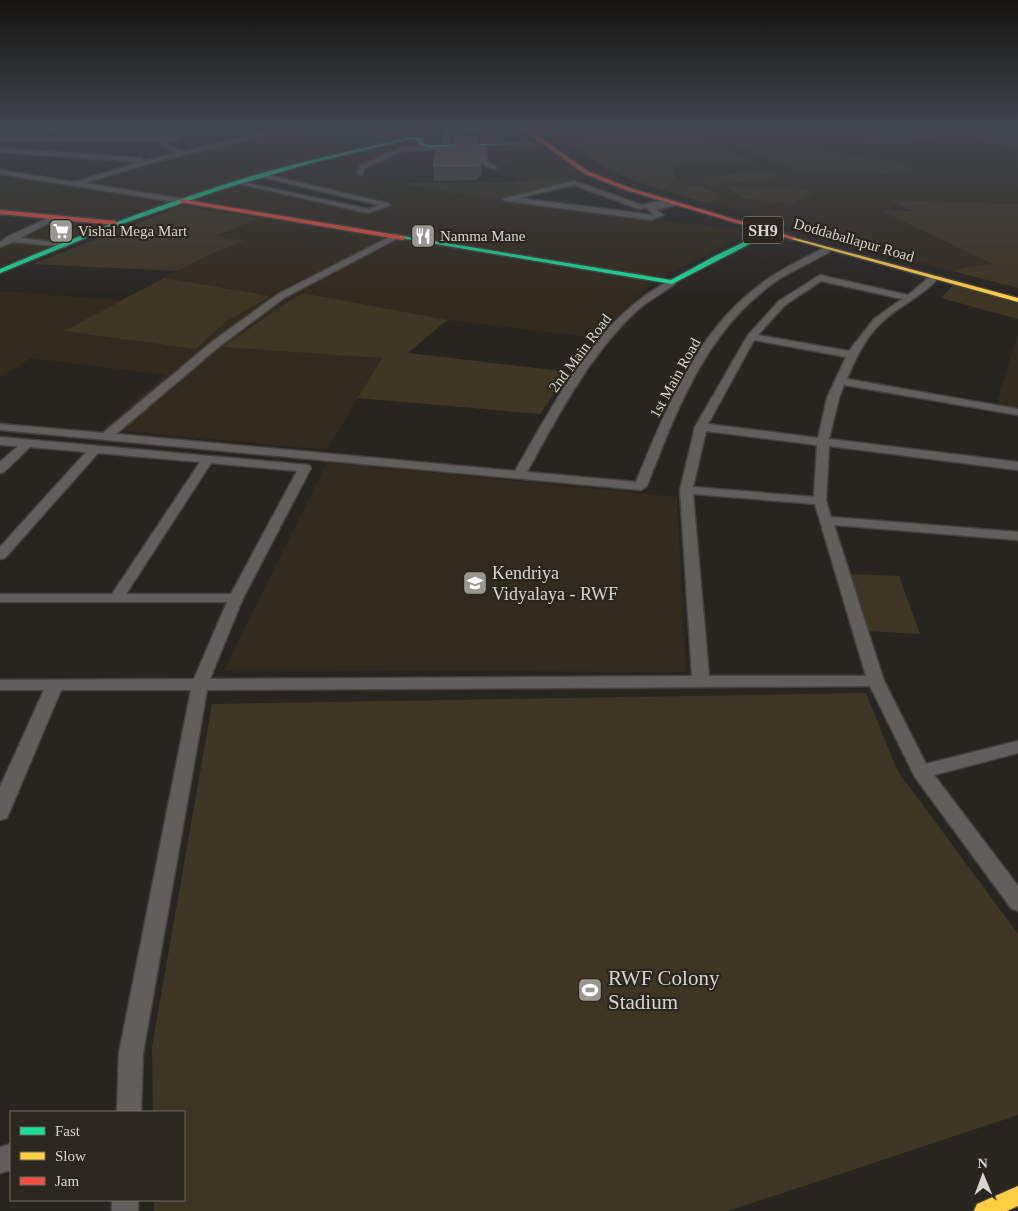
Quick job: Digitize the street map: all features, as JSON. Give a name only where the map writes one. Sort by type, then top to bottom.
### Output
[{"type":"main road","points":[[0,271],[63,245],[236,184]]},
{"type":"main road","name":"Doddaballapur Road","points":[[615,184],[672,203],[703,209],[1018,293]]},
{"type":"main road","name":"Doddaballapur Road","points":[[632,184],[769,232],[1018,300]]},
{"type":"main road","points":[[181,202],[672,282]]},
{"type":"main road","points":[[0,212],[121,224]]},
{"type":"main road","name":"2nd Main Road","points":[[672,282],[717,257],[769,232]]},
{"type":"main road","points":[[984,1211],[1018,1196]]},
{"type":"street","points":[[71,184],[181,202]]},
{"type":"street","points":[[240,184],[368,210],[387,205],[295,184]]},
{"type":"street","points":[[572,184],[506,199],[651,218],[659,217],[660,215],[646,208],[575,184]]},
{"type":"street","points":[[646,208],[672,203]]},
{"type":"street","points":[[0,245],[54,217]]},
{"type":"street","points":[[107,436],[217,343],[281,296],[398,236]]},
{"type":"street","points":[[0,239],[63,245]]},
{"type":"street","name":"1st Main Road","points":[[519,474],[641,486],[670,414],[702,354],[727,321],[752,296],[790,269],[829,249]]},
{"type":"street","points":[[701,682],[686,490],[701,427],[725,381],[751,338],[782,303],[820,278],[910,298]]},
{"type":"street","points":[[934,278],[910,298],[876,321],[852,355],[833,398],[823,441],[820,502],[876,681],[921,772],[1018,902]]},
{"type":"street","name":"2nd Main Road","points":[[519,474],[557,408],[604,340],[635,308],[672,282]]},
{"type":"street","points":[[751,338],[852,355]]},
{"type":"street","points":[[842,381],[1018,412]]},
{"type":"street","points":[[0,427],[519,474]]},
{"type":"street","points":[[701,427],[1018,466]]},
{"type":"street","points":[[0,440],[305,468],[236,598],[200,684],[131,1053],[129,1111]]},
{"type":"street","points":[[0,469],[28,443]]},
{"type":"street","points":[[0,554],[95,449]]},
{"type":"street","points":[[116,598],[208,459]]},
{"type":"street","points":[[686,490],[820,502]]},
{"type":"street","points":[[826,520],[1018,536]]},
{"type":"street","points":[[0,598],[236,598]]},
{"type":"street","points":[[0,685],[876,681]]},
{"type":"street","points":[[0,813],[4,790],[55,685]]},
{"type":"street","points":[[921,772],[1018,747]]},
{"type":"shaded area","points":[[0,184],[56,184],[166,203],[112,222],[0,210]]},
{"type":"shaded area","points":[[85,184],[87,184],[226,184],[177,199]]},
{"type":"shaded area","points":[[306,184],[407,184],[496,200],[751,231],[652,282],[596,338],[447,320],[408,353],[569,372],[540,414],[358,398],[327,450],[103,429],[165,375],[31,358],[0,378],[0,291],[121,300],[177,271],[33,264],[195,200],[242,186],[373,214],[396,205]]},
{"type":"shaded area","points":[[402,184],[559,184],[496,200]]},
{"type":"shaded area","points":[[642,184],[1018,184],[1018,204],[891,200],[916,212],[882,212],[994,264],[965,267],[952,271]]},
{"type":"shaded area","points":[[642,184],[684,184],[690,187],[703,187],[722,197],[708,204]]},
{"type":"shaded area","points":[[730,187],[794,187],[814,192],[793,203],[787,204],[744,198],[729,189]]},
{"type":"shaded area","points":[[889,200],[1018,204],[1018,288],[952,271],[965,267],[993,264],[881,211],[914,211]]},
{"type":"shaded area","points":[[180,206],[259,218],[215,236],[244,241],[208,255],[178,271],[33,264]]},
{"type":"shaded area","points":[[54,220],[102,225],[54,243],[17,239]]},
{"type":"shaded area","points":[[10,241],[50,245],[0,267],[0,246]]},
{"type":"shaded area","points":[[164,278],[270,296],[224,323],[196,349],[64,331]]},
{"type":"shaded area","points":[[956,282],[1018,300],[1018,319],[941,298]]},
{"type":"shaded area","points":[[302,293],[447,320],[408,353],[569,372],[540,414],[358,398],[382,358],[222,347]]},
{"type":"shaded area","points":[[1018,334],[1018,409],[996,405]]},
{"type":"shaded area","name":"Kendriya Vidyalaya - RWF","points":[[327,462],[677,497],[686,672],[224,670]]},
{"type":"shaded area","points":[[850,574],[899,576],[920,634],[867,631]]},
{"type":"shaded area","name":"RWF Colony Stadium","points":[[866,693],[897,770],[1018,934],[1018,1115],[728,1211],[154,1211],[154,1201],[185,1201],[185,1111],[153,1111],[152,1047],[212,704]]},
{"type":"traffic: fast","points":[[0,271],[108,227],[233,184]]},
{"type":"traffic: fast","points":[[403,238],[672,282],[717,257],[769,232]]},
{"type":"traffic: slow","points":[[793,238],[1018,300]]},
{"type":"traffic: slow","points":[[984,1211],[1018,1196]]},
{"type":"traffic: jam","points":[[614,184],[793,238]]},
{"type":"traffic: jam","points":[[181,201],[403,238]]},
{"type":"traffic: jam","points":[[0,212],[115,223]]},
{"type":"place","name":"Vishal Mega Mart","points":[[61,231]]},
{"type":"place","name":"Namma Mane","points":[[423,236]]},
{"type":"place","name":"Kendriya Vidyalaya - RWF","points":[[475,583]]},
{"type":"place","name":"RWF Colony Stadium","points":[[590,990]]}]
